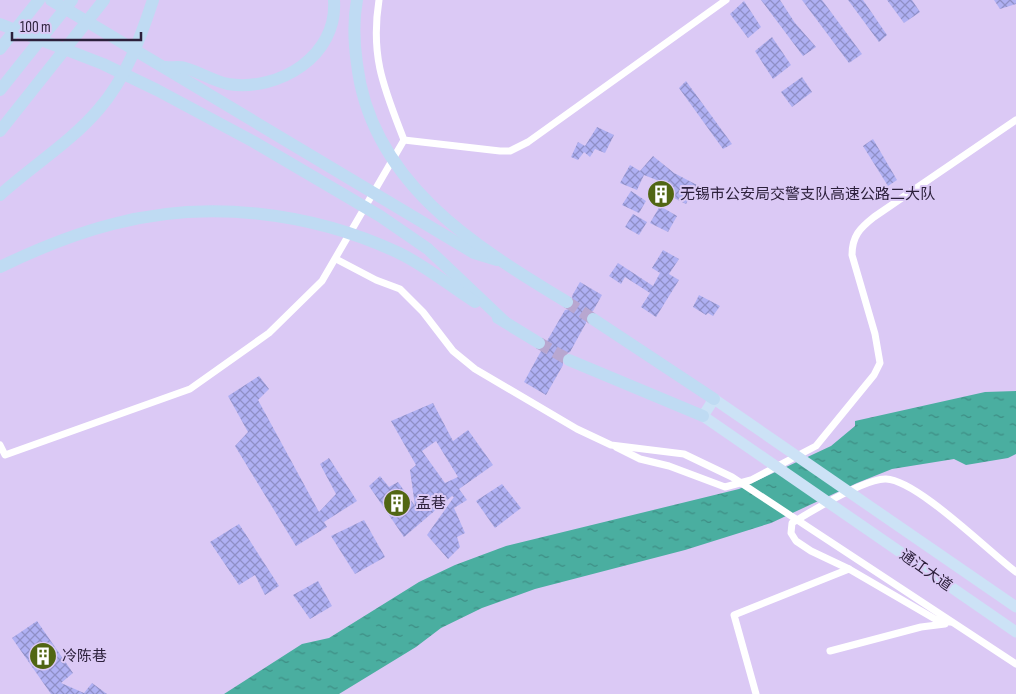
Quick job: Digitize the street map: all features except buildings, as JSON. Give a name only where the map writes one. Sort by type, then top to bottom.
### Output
[{"type":"highway","points":[[0,49],[39,0]]},
{"type":"highway","points":[[52,0],[474,253],[497,260]]},
{"type":"highway","points":[[0,90],[72,0]]},
{"type":"highway","points":[[0,131],[104,0]]},
{"type":"highway","points":[[0,195],[77,131],[98,110],[118,84],[132,56],[153,0]]},
{"type":"highway","points":[[164,67],[184,68],[228,84],[260,84],[281,79],[300,68],[319,49],[333,18],[334,0]]},
{"type":"highway","points":[[357,0],[354,46],[359,80],[369,116],[391,159],[432,206],[497,260],[567,302]]},
{"type":"highway","points":[[0,24],[103,64],[157,90],[254,142],[380,216],[428,249],[504,322]]},
{"type":"highway","points":[[0,266],[76,235],[115,223],[156,216],[198,212],[281,216],[348,233],[401,254],[539,343]]},
{"type":"highway","points":[[569,360],[703,416],[714,399],[594,318]]},
{"type":"highway","name":"通江大道","points":[[714,399],[1016,607]]},
{"type":"highway","name":"通江大道","points":[[703,416],[1016,632]]},
{"type":"street","points":[[379,0],[374,33],[380,77],[404,140]]},
{"type":"street","points":[[404,140],[510,152],[726,0]]},
{"type":"street","points":[[336,259],[376,280],[400,289],[423,312],[453,351],[475,369],[577,429],[640,459],[669,466],[725,487],[752,480],[816,446],[874,375],[880,363],[875,334],[852,255],[852,241],[859,230],[874,217],[1016,120]]},
{"type":"street","points":[[0,445],[5,455],[190,389],[269,333],[322,281],[404,140]]},
{"type":"street","points":[[611,445],[684,454],[732,477],[1016,664]]},
{"type":"street","points":[[953,623],[935,620],[849,569],[796,541],[791,533],[792,523],[815,509],[870,483],[886,479],[908,486],[1016,572]]},
{"type":"street","points":[[756,694],[734,615],[849,569]]},
{"type":"street","points":[[830,651],[921,627],[953,623]]},
{"type":"water","points":[[1016,391],[1016,454],[1008,458],[966,465],[954,459],[892,469],[771,523],[685,550],[535,589],[482,608],[441,628],[416,647],[339,694],[224,694],[302,644],[329,638],[419,582],[455,565],[506,546],[739,489],[831,446],[855,426],[855,421],[985,392]]},
{"type":"tunnel","points":[[567,302],[593,319]]},
{"type":"tunnel","points":[[539,343],[569,360]]},
{"type":"place","name":"无锡市公安局交警支队高速公路二大队","points":[[661,194]]},
{"type":"place","name":"孟巷","points":[[397,503]]},
{"type":"place","name":"冷陈巷","points":[[43,656]]}]
